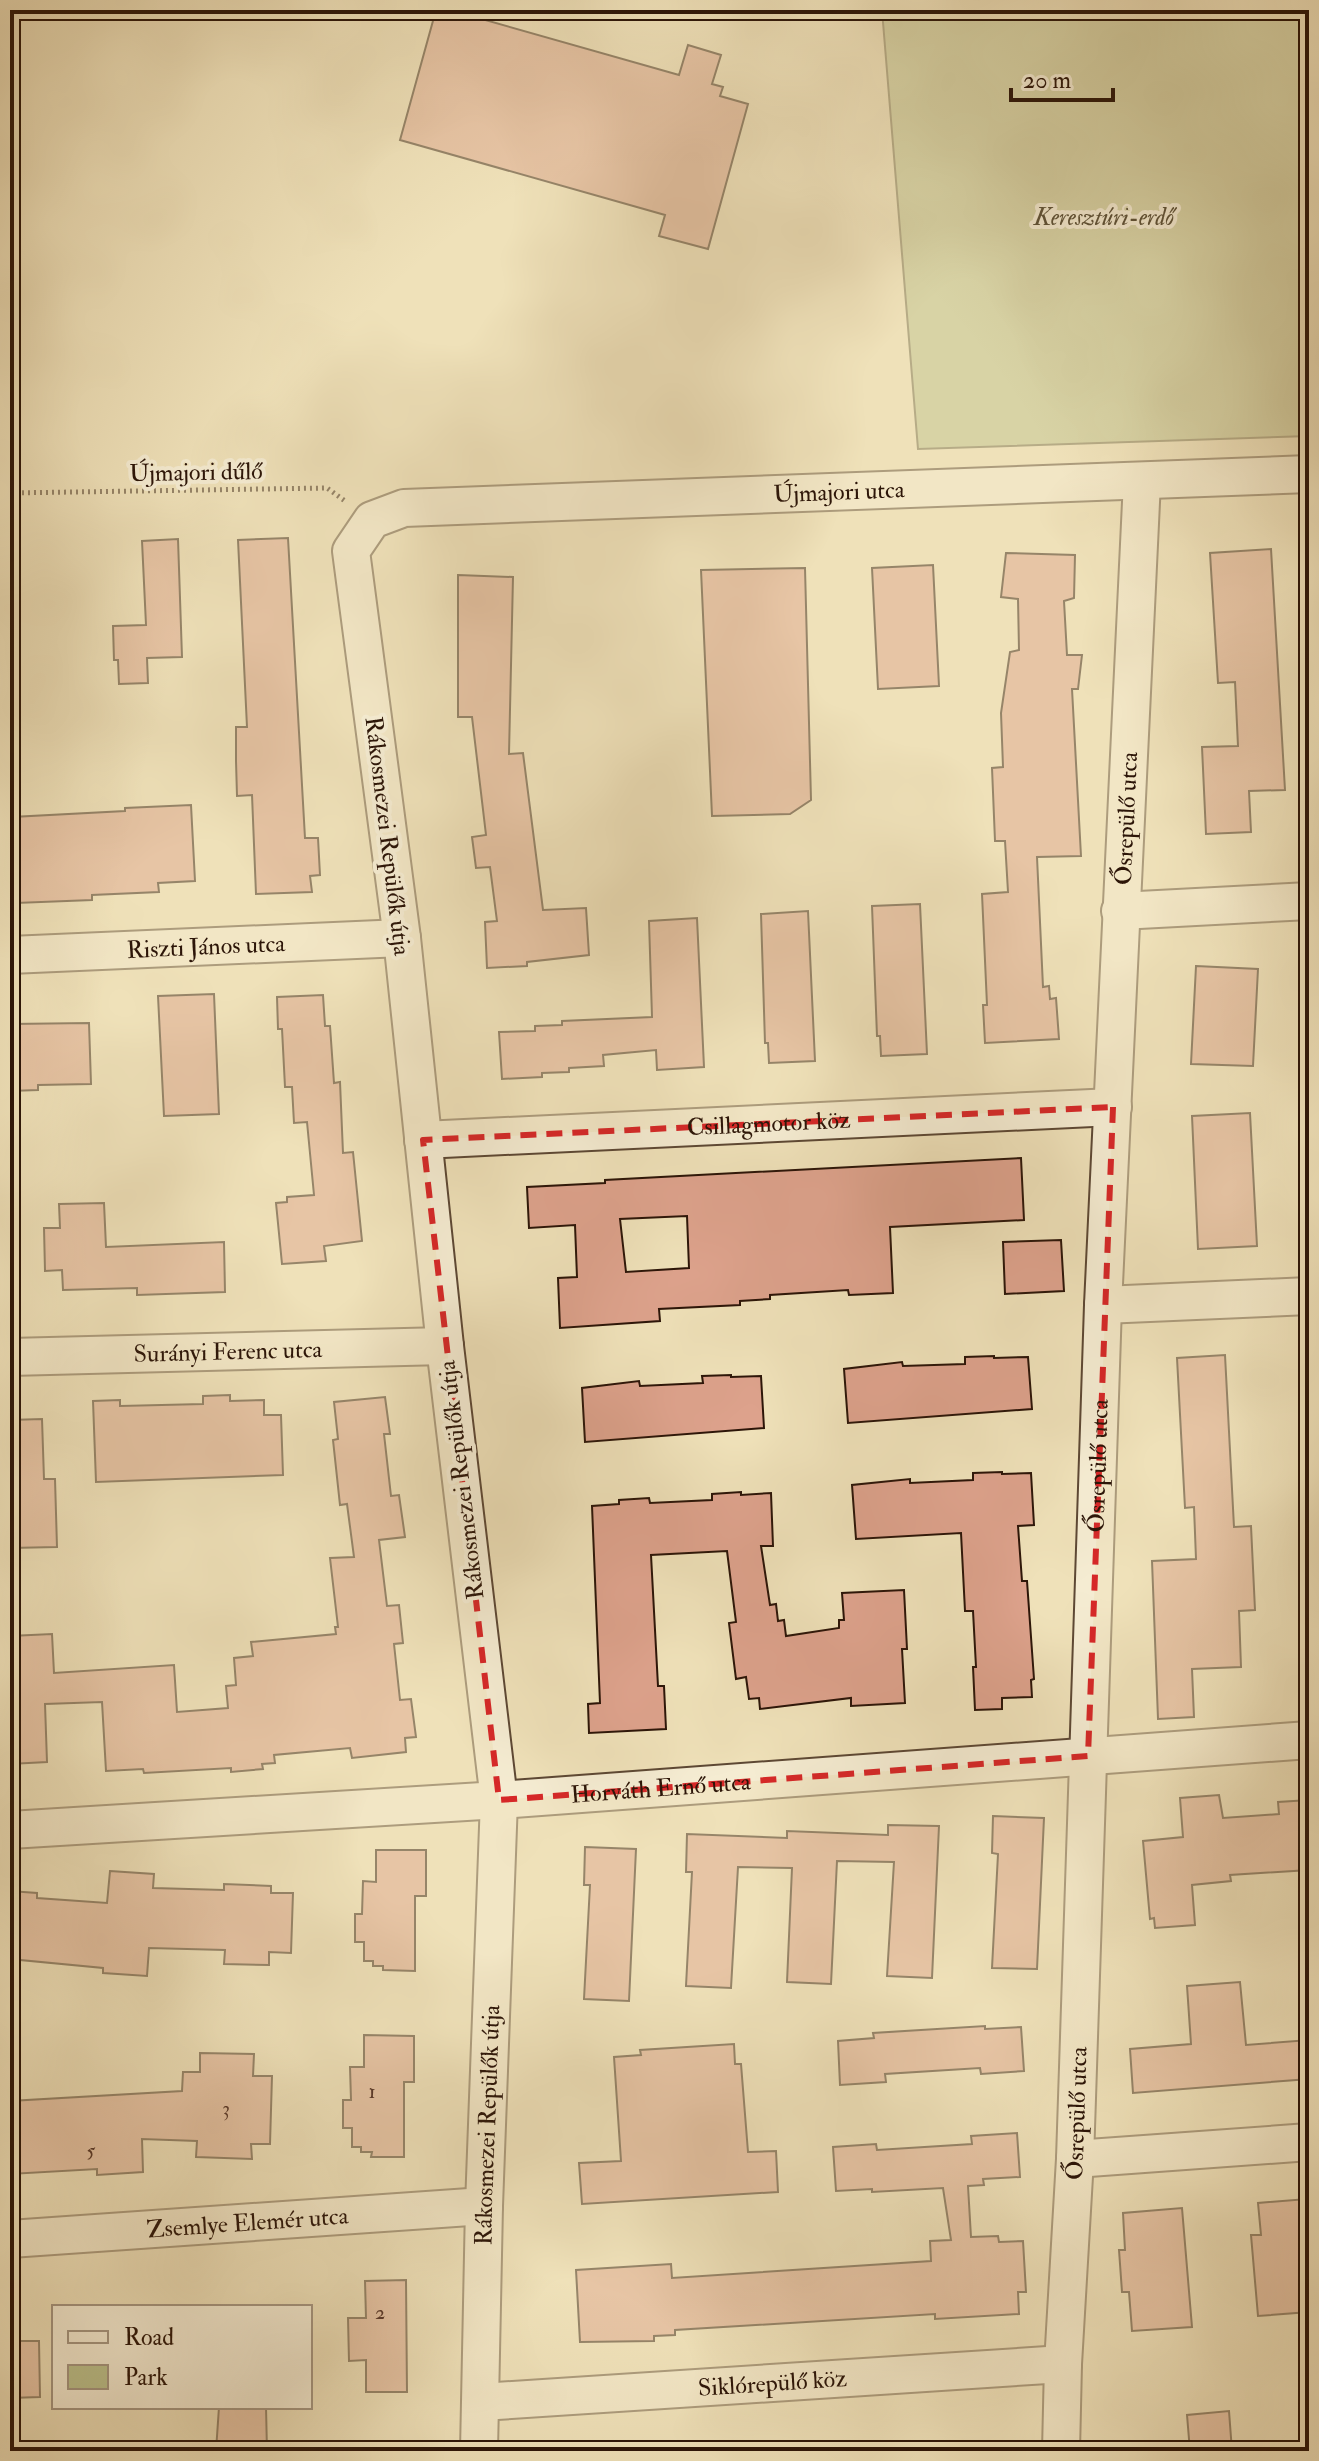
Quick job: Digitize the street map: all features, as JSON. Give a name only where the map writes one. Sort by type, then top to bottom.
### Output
[{"type":"street","name":"Újmajori utca","points":[[372,520],[404,508],[1309,474]]},
{"type":"street","name":"Ősrepülő utca","points":[[1061,2451],[1075,2159],[1103,1305],[1142,481]]},
{"type":"street","name":"Rákosmezei Repülők útja","points":[[372,520],[351,551],[402,938],[445,1346],[499,1800],[484,2206],[479,2451]]},
{"type":"street","points":[[1120,911],[1309,901]]},
{"type":"street","name":"Riszti János utca","points":[[10,955],[402,938]]},
{"type":"street","name":"Csillagmotor köz","points":[[423,1140],[1113,1107]]},
{"type":"street","points":[[1103,1305],[1309,1296]]},
{"type":"street","name":"Surányi Ferenc utca","points":[[10,1357],[445,1346]]},
{"type":"street","name":"Horváth Ernő utca","points":[[10,1830],[499,1800],[1309,1740]]},
{"type":"street","points":[[1075,2159],[1309,2142]]},
{"type":"street","name":"Zsemlye Elemér utca","points":[[10,2239],[484,2206]]},
{"type":"street","name":"Siklórepülő köz","points":[[481,2402],[1063,2364]]},
{"type":"path","name":"Újmajori dűlő","points":[[10,493],[327,488],[372,520]]},
{"type":"highlighted area","points":[[1113,1107],[1088,1756],[499,1800],[423,1140]]},
{"type":"green space","name":"Keresztúri-erdő","points":[[882,10],[1309,10],[1309,436],[918,449]]},
{"type":"building","points":[[436,10],[450,10],[679,75],[688,45],[721,55],[712,84],[723,87],[720,96],[748,104],[708,249],[659,236],[665,215],[400,140]]},
{"type":"building","points":[[288,538],[305,838],[318,838],[320,875],[310,876],[312,892],[256,894],[252,795],[237,796],[236,727],[247,727],[238,540]]},
{"type":"building","points":[[178,539],[182,657],[147,658],[148,683],[119,684],[118,660],[114,660],[113,626],[146,625],[142,541]]},
{"type":"building","points":[[1271,549],[1285,790],[1249,791],[1251,832],[1206,834],[1202,747],[1238,746],[1235,682],[1218,683],[1210,553]]},
{"type":"building","points":[[1006,553],[1075,555],[1074,598],[1064,601],[1067,655],[1082,655],[1078,689],[1072,689],[1081,856],[1037,857],[1043,987],[1049,986],[1050,999],[1056,998],[1059,1039],[985,1043],[983,1005],[987,1005],[982,894],[1008,892],[1005,841],[995,841],[992,768],[1003,767],[1001,713],[1010,652],[1019,650],[1018,599],[1001,597]]},
{"type":"building","points":[[933,565],[939,686],[878,689],[872,568]]},
{"type":"building","points":[[805,568],[811,800],[790,814],[712,816],[701,570]]},
{"type":"building","points":[[458,575],[513,577],[509,754],[523,753],[543,910],[586,908],[589,955],[527,962],[527,966],[487,968],[485,922],[497,921],[490,867],[476,868],[472,837],[486,835],[472,717],[458,717]]},
{"type":"building","points":[[191,805],[195,881],[158,883],[159,892],[92,895],[92,900],[16,903],[12,817]]},
{"type":"building","points":[[920,904],[927,1054],[881,1056],[880,1036],[877,1036],[872,906]]},
{"type":"building","points":[[808,911],[815,1061],[769,1063],[768,1043],[765,1043],[761,914]]},
{"type":"building","points":[[697,918],[704,1067],[657,1070],[656,1050],[603,1055],[604,1066],[569,1068],[569,1072],[542,1073],[542,1077],[502,1079],[499,1032],[535,1031],[535,1026],[562,1025],[562,1021],[652,1017],[649,921]]},
{"type":"building","points":[[1196,966],[1258,969],[1253,1066],[1191,1064]]},
{"type":"building","points":[[214,994],[219,1114],[164,1116],[158,996]]},
{"type":"building","points":[[323,995],[325,1026],[330,1026],[334,1083],[340,1082],[343,1153],[353,1152],[362,1241],[324,1246],[326,1261],[282,1264],[276,1203],[287,1202],[287,1197],[314,1195],[307,1122],[294,1123],[292,1087],[285,1087],[277,997]]},
{"type":"building","points":[[89,1023],[91,1084],[38,1085],[38,1090],[10,1091],[10,1024]]},
{"type":"building","points":[[1250,1113],[1257,1246],[1198,1249],[1192,1116]]},
{"type":"building","points":[[1021,1158],[1024,1220],[890,1227],[893,1293],[849,1295],[848,1290],[770,1295],[770,1299],[740,1301],[740,1305],[659,1309],[660,1321],[560,1328],[558,1278],[577,1277],[575,1225],[529,1228],[527,1187],[605,1183],[605,1180]],"holes":[[[687,1216],[689,1268],[626,1272],[620,1219]]]},
{"type":"building","points":[[104,1203],[106,1247],[224,1242],[225,1292],[137,1295],[137,1288],[63,1290],[62,1270],[45,1271],[44,1228],[60,1228],[59,1204]]},
{"type":"building","points":[[1061,1240],[1064,1291],[1005,1294],[1003,1242]]},
{"type":"building","points":[[1225,1355],[1234,1527],[1251,1526],[1255,1610],[1239,1611],[1241,1667],[1192,1669],[1194,1717],[1158,1719],[1152,1561],[1196,1559],[1194,1507],[1185,1508],[1177,1358]]},
{"type":"building","points":[[965,1357],[1028,1357],[1032,1409],[848,1423],[844,1369],[902,1362],[903,1366],[965,1364]]},
{"type":"building","points":[[702,1376],[761,1376],[764,1428],[585,1442],[582,1388],[639,1381],[640,1386],[703,1383]]},
{"type":"building","points":[[230,1395],[230,1401],[264,1400],[264,1415],[281,1415],[283,1475],[96,1482],[93,1401],[120,1400],[120,1406],[203,1404],[203,1396]]},
{"type":"building","points":[[385,1397],[390,1434],[384,1434],[391,1496],[399,1495],[405,1537],[379,1540],[387,1606],[399,1605],[403,1643],[394,1644],[400,1700],[411,1699],[416,1737],[405,1738],[406,1752],[352,1758],[350,1748],[274,1755],[275,1763],[262,1764],[263,1769],[231,1772],[231,1768],[144,1773],[143,1769],[106,1771],[102,1702],[45,1704],[47,1762],[10,1764],[10,1636],[52,1634],[54,1673],[174,1665],[177,1712],[228,1708],[226,1686],[236,1685],[234,1658],[253,1656],[251,1642],[336,1634],[335,1627],[338,1627],[330,1558],[354,1557],[347,1504],[340,1505],[333,1440],[338,1439],[334,1402]]},
{"type":"building","points":[[42,1419],[44,1479],[55,1479],[57,1547],[10,1548],[10,1420]]},
{"type":"building","points":[[973,1473],[1031,1473],[1034,1525],[1018,1526],[1022,1581],[1027,1581],[1034,1679],[1031,1680],[1032,1697],[1002,1698],[1002,1709],[975,1710],[973,1611],[965,1611],[961,1533],[856,1539],[852,1485],[910,1479],[910,1483],[973,1480]]},
{"type":"building","points":[[741,1492],[741,1495],[771,1493],[773,1546],[761,1546],[770,1605],[776,1604],[778,1621],[784,1620],[786,1636],[839,1628],[839,1620],[844,1620],[842,1593],[904,1590],[907,1649],[902,1649],[905,1703],[851,1706],[851,1698],[760,1709],[759,1698],[749,1699],[746,1677],[736,1679],[729,1623],[736,1622],[727,1551],[651,1555],[658,1686],[664,1686],[666,1729],[589,1733],[588,1704],[600,1703],[592,1506],[649,1498],[650,1503],[712,1500],[712,1494]]},
{"type":"building","points":[[1219,1795],[1223,1818],[1279,1814],[1278,1802],[1309,1800],[1309,1870],[1230,1875],[1231,1881],[1192,1885],[1195,1925],[1155,1928],[1154,1918],[1150,1919],[1143,1841],[1183,1837],[1180,1798]]},
{"type":"building","points":[[993,1816],[1044,1818],[1037,1969],[992,1968],[998,1854],[992,1853]]},
{"type":"building","points":[[888,1825],[939,1826],[932,1978],[887,1976],[894,1862],[837,1861],[831,1984],[787,1982],[792,1868],[738,1867],[731,1988],[686,1986],[692,1872],[686,1872],[687,1834],[787,1838],[787,1831],[888,1835]]},
{"type":"building","points":[[585,1847],[636,1849],[629,2001],[584,1999],[590,1885],[584,1885]]},
{"type":"building","points":[[376,1850],[426,1850],[426,1896],[415,1896],[415,1971],[383,1970],[383,1966],[373,1966],[373,1961],[364,1961],[364,1942],[355,1942],[355,1914],[362,1914],[363,1881],[376,1882]]},
{"type":"building","points":[[110,1871],[154,1874],[153,1888],[224,1890],[224,1884],[271,1886],[271,1893],[293,1893],[291,1953],[269,1952],[269,1965],[224,1964],[225,1950],[149,1948],[147,1976],[103,1973],[103,1968],[10,1959],[10,1891],[37,1893],[37,1898],[107,1903]]},
{"type":"building","points":[[1240,1982],[1246,2045],[1309,2040],[1309,2079],[1133,2093],[1130,2049],[1191,2044],[1187,1986]]},
{"type":"building","points":[[985,2026],[985,2029],[1021,2027],[1024,2071],[981,2074],[980,2068],[885,2074],[886,2082],[840,2085],[838,2041],[874,2038],[873,2033]]},
{"type":"building","points":[[364,2035],[414,2036],[414,2082],[404,2082],[404,2157],[371,2157],[372,2152],[361,2152],[361,2147],[352,2147],[352,2128],[343,2128],[343,2100],[351,2100],[350,2067],[364,2067]]},
{"type":"building","points":[[734,2044],[735,2064],[741,2064],[748,2152],[776,2151],[778,2192],[582,2204],[579,2163],[621,2161],[614,2057],[641,2055],[640,2050]]},
{"type":"building","points":[[200,2053],[254,2054],[253,2076],[272,2076],[270,2144],[251,2144],[252,2159],[196,2157],[197,2141],[142,2139],[143,2172],[97,2175],[97,2169],[10,2174],[10,2101],[182,2091],[183,2072],[200,2072]]},
{"type":"building","points":[[1017,2133],[1020,2177],[983,2179],[984,2185],[968,2186],[971,2237],[998,2236],[999,2242],[1023,2241],[1026,2292],[1018,2292],[1019,2314],[935,2319],[935,2314],[675,2330],[675,2335],[654,2336],[654,2341],[580,2342],[576,2270],[671,2264],[672,2278],[931,2261],[930,2241],[951,2240],[943,2188],[836,2191],[833,2147],[876,2144],[877,2150],[972,2144],[971,2136]]},
{"type":"building","points":[[1307,2199],[1309,2312],[1258,2316],[1251,2235],[1261,2235],[1258,2203]]},
{"type":"building","points":[[1182,2208],[1192,2327],[1132,2331],[1129,2292],[1122,2292],[1119,2250],[1125,2250],[1123,2213]]},
{"type":"building","points":[[406,2280],[407,2392],[366,2392],[366,2360],[349,2361],[348,2318],[366,2318],[365,2281]]},
{"type":"building","points":[[10,2341],[39,2341],[40,2397],[10,2398]]},
{"type":"building","points":[[219,2409],[266,2409],[267,2451],[216,2451]]},
{"type":"building","points":[[1229,2411],[1232,2451],[1190,2451],[1187,2415]]}]
